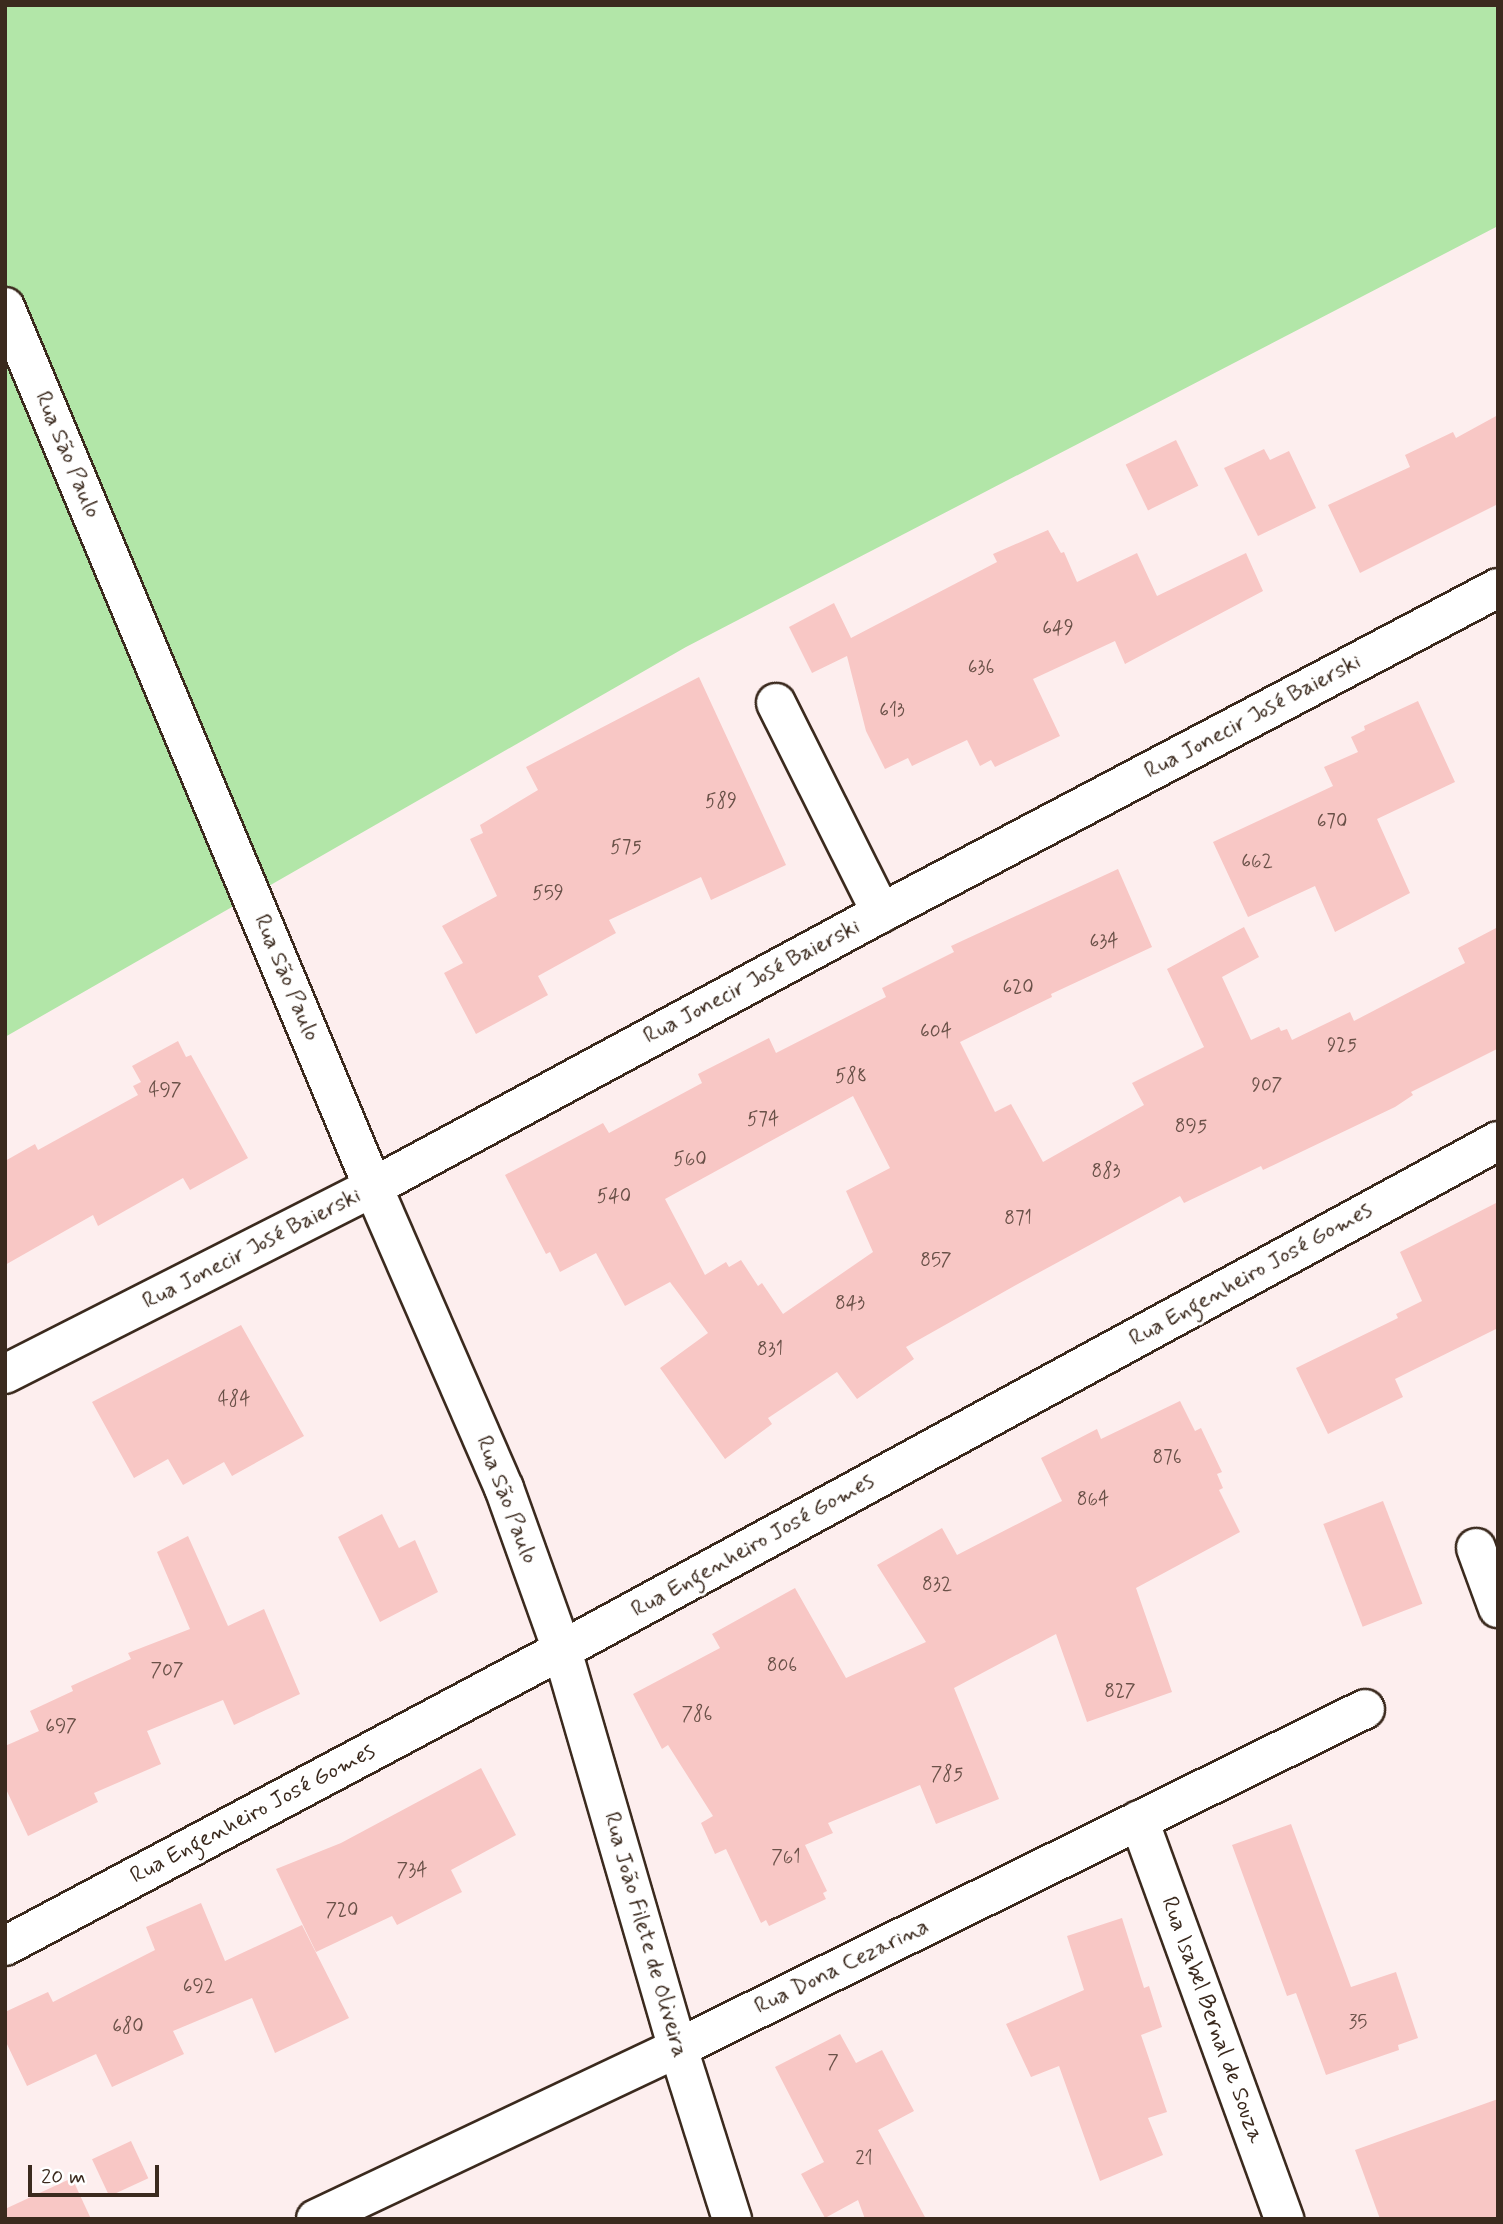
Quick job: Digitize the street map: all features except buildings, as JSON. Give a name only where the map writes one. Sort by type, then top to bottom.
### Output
[{"type":"street","name":"Rua São Paulo","points":[[5,307],[373,1186],[504,1488],[562,1650]]},
{"type":"street","name":"Rua Jonecir José Baierski","points":[[5,1374],[373,1186],[881,913],[1498,588]]},
{"type":"street","points":[[776,703],[881,913]]},
{"type":"street","name":"Rua Engenheiro José Gomes","points":[[5,1946],[562,1650],[1498,1141]]},
{"type":"street","points":[[1476,1548],[1498,1608]]},
{"type":"street","name":"Rua João Filete de Oliveira","points":[[562,1650],[678,2048],[732,2219]]},
{"type":"street","name":"Rua Dona Cezarina","points":[[316,2219],[361,2209],[678,2048],[1365,1709]]},
{"type":"street","name":"Rua Isabel Bernal de Souza","points":[[1139,1820],[1284,2219]]},
{"type":"green space","points":[[5,5],[1498,5],[1498,226],[686,647],[5,1037]]}]
